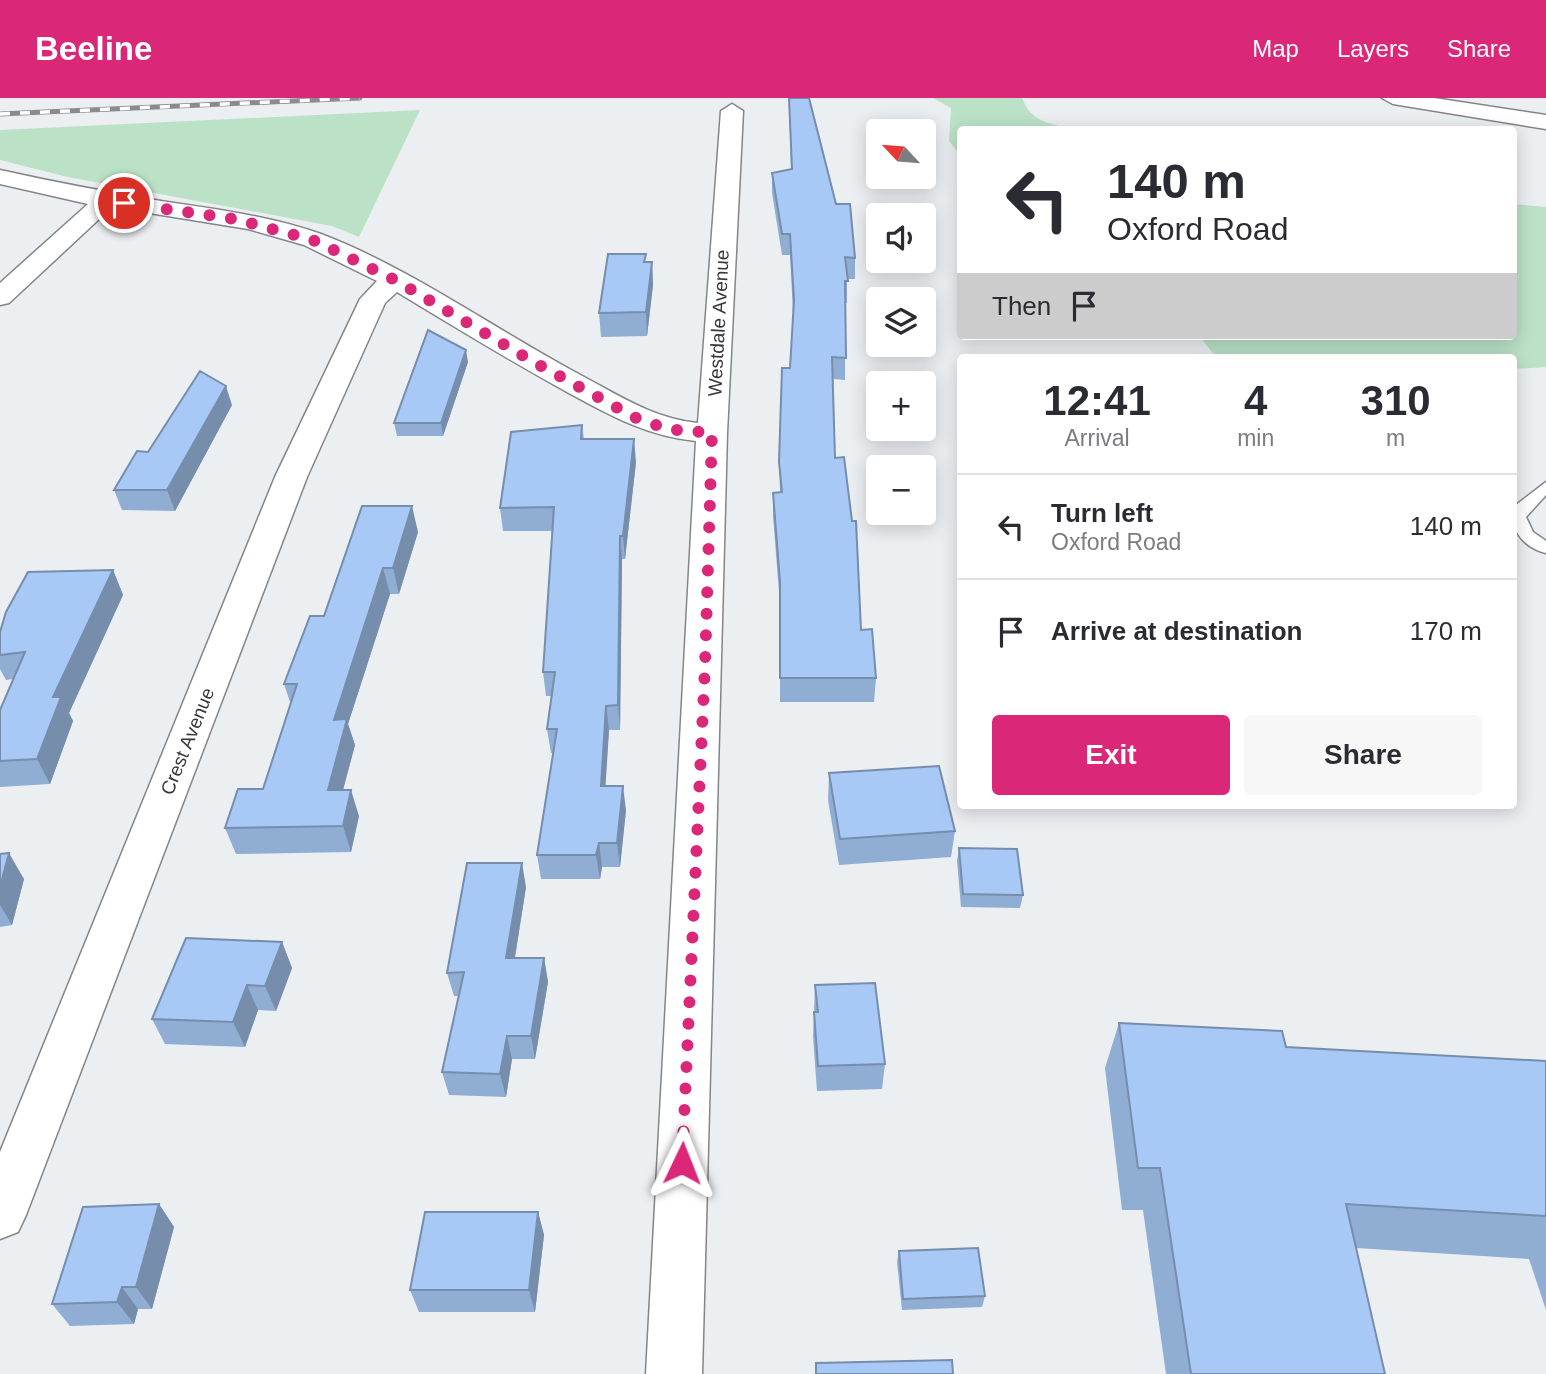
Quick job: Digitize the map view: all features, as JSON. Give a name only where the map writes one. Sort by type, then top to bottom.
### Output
[{"type":"main road","points":[[1393,98],[1546,122]]},
{"type":"main road","name":"Westdale Avenue","points":[[674,1374],[712,433],[732,111]]},
{"type":"main road","points":[[0,177],[106,200],[220,216],[295,234],[331,247],[395,280],[532,361],[636,418],[667,429],[712,433]]},
{"type":"main road","points":[[0,297],[106,200]]},
{"type":"main road","name":"Crest Avenue","points":[[0,1215],[292,477],[373,299],[395,280]]},
{"type":"lane","points":[[1546,487],[1522,508],[1518,517],[1526,535],[1546,548]]},
{"type":"green space","points":[[933,98],[1022,98],[1036,117],[1060,126],[957,126],[957,151],[949,141],[951,108]]},
{"type":"green space","points":[[420,110],[359,237],[332,226],[68,177],[0,160],[0,130]]},
{"type":"green space","points":[[1517,204],[1546,207],[1546,367],[1517,369],[1517,354],[1214,354],[1202,340],[1517,340]]},
{"type":"building","points":[[789,98],[809,98],[836,204],[850,204],[855,258],[845,257],[848,281],[845,281],[846,358],[832,357],[835,458],[844,457],[852,521],[856,521],[861,630],[872,629],[876,678],[780,678],[780,582],[773,493],[782,492],[779,462],[782,368],[790,368],[794,300],[790,234],[782,234],[772,173],[792,169]]},
{"type":"building","points":[[608,254],[646,254],[644,262],[652,262],[646,312],[599,313]]},
{"type":"building","points":[[428,330],[466,350],[441,423],[394,423]]},
{"type":"building","points":[[200,371],[226,386],[167,490],[114,490],[137,451],[148,452]]},
{"type":"building","points":[[582,425],[581,439],[634,439],[623,536],[620,536],[618,705],[606,706],[601,786],[623,786],[617,843],[599,843],[596,855],[537,855],[557,729],[547,729],[555,672],[543,672],[554,507],[500,508],[511,432]]},
{"type":"building","points":[[362,506],[412,506],[393,568],[383,568],[334,720],[347,719],[328,790],[351,790],[343,826],[225,828],[238,789],[263,789],[297,684],[284,684],[310,616],[324,616]]},
{"type":"building","points":[[113,570],[53,697],[61,697],[37,759],[0,761],[0,710],[25,652],[0,655],[0,632],[6,612],[28,572]]},
{"type":"building","points":[[939,766],[955,831],[840,839],[829,773]]},
{"type":"building","points":[[959,848],[1017,849],[1023,895],[963,894]]},
{"type":"building","points":[[9,853],[0,887],[0,854]]},
{"type":"building","points":[[467,863],[522,863],[506,958],[544,958],[531,1036],[507,1036],[500,1074],[442,1072],[464,972],[447,973]]},
{"type":"building","points":[[186,938],[282,942],[265,986],[247,985],[233,1022],[152,1019]]},
{"type":"building","points":[[875,983],[885,1064],[818,1066],[815,985]]},
{"type":"building","points":[[1119,1023],[1282,1031],[1286,1047],[1546,1061],[1546,1216],[1346,1204],[1385,1374],[1191,1374],[1160,1168],[1138,1168]]},
{"type":"building","points":[[159,1204],[136,1287],[122,1287],[117,1302],[52,1304],[83,1207]]},
{"type":"building","points":[[425,1212],[538,1212],[529,1290],[410,1290]]},
{"type":"building","points":[[978,1248],[985,1296],[903,1299],[899,1251]]},
{"type":"building","points":[[952,1360],[953,1374],[816,1374],[816,1363]]},
{"type":"railway","points":[[0,114],[360,98]]},
{"type":"route","points":[[124,203],[235,219],[278,229],[331,247],[395,280],[532,361],[636,418],[667,429],[712,433],[705,666],[682,1163]]}]
